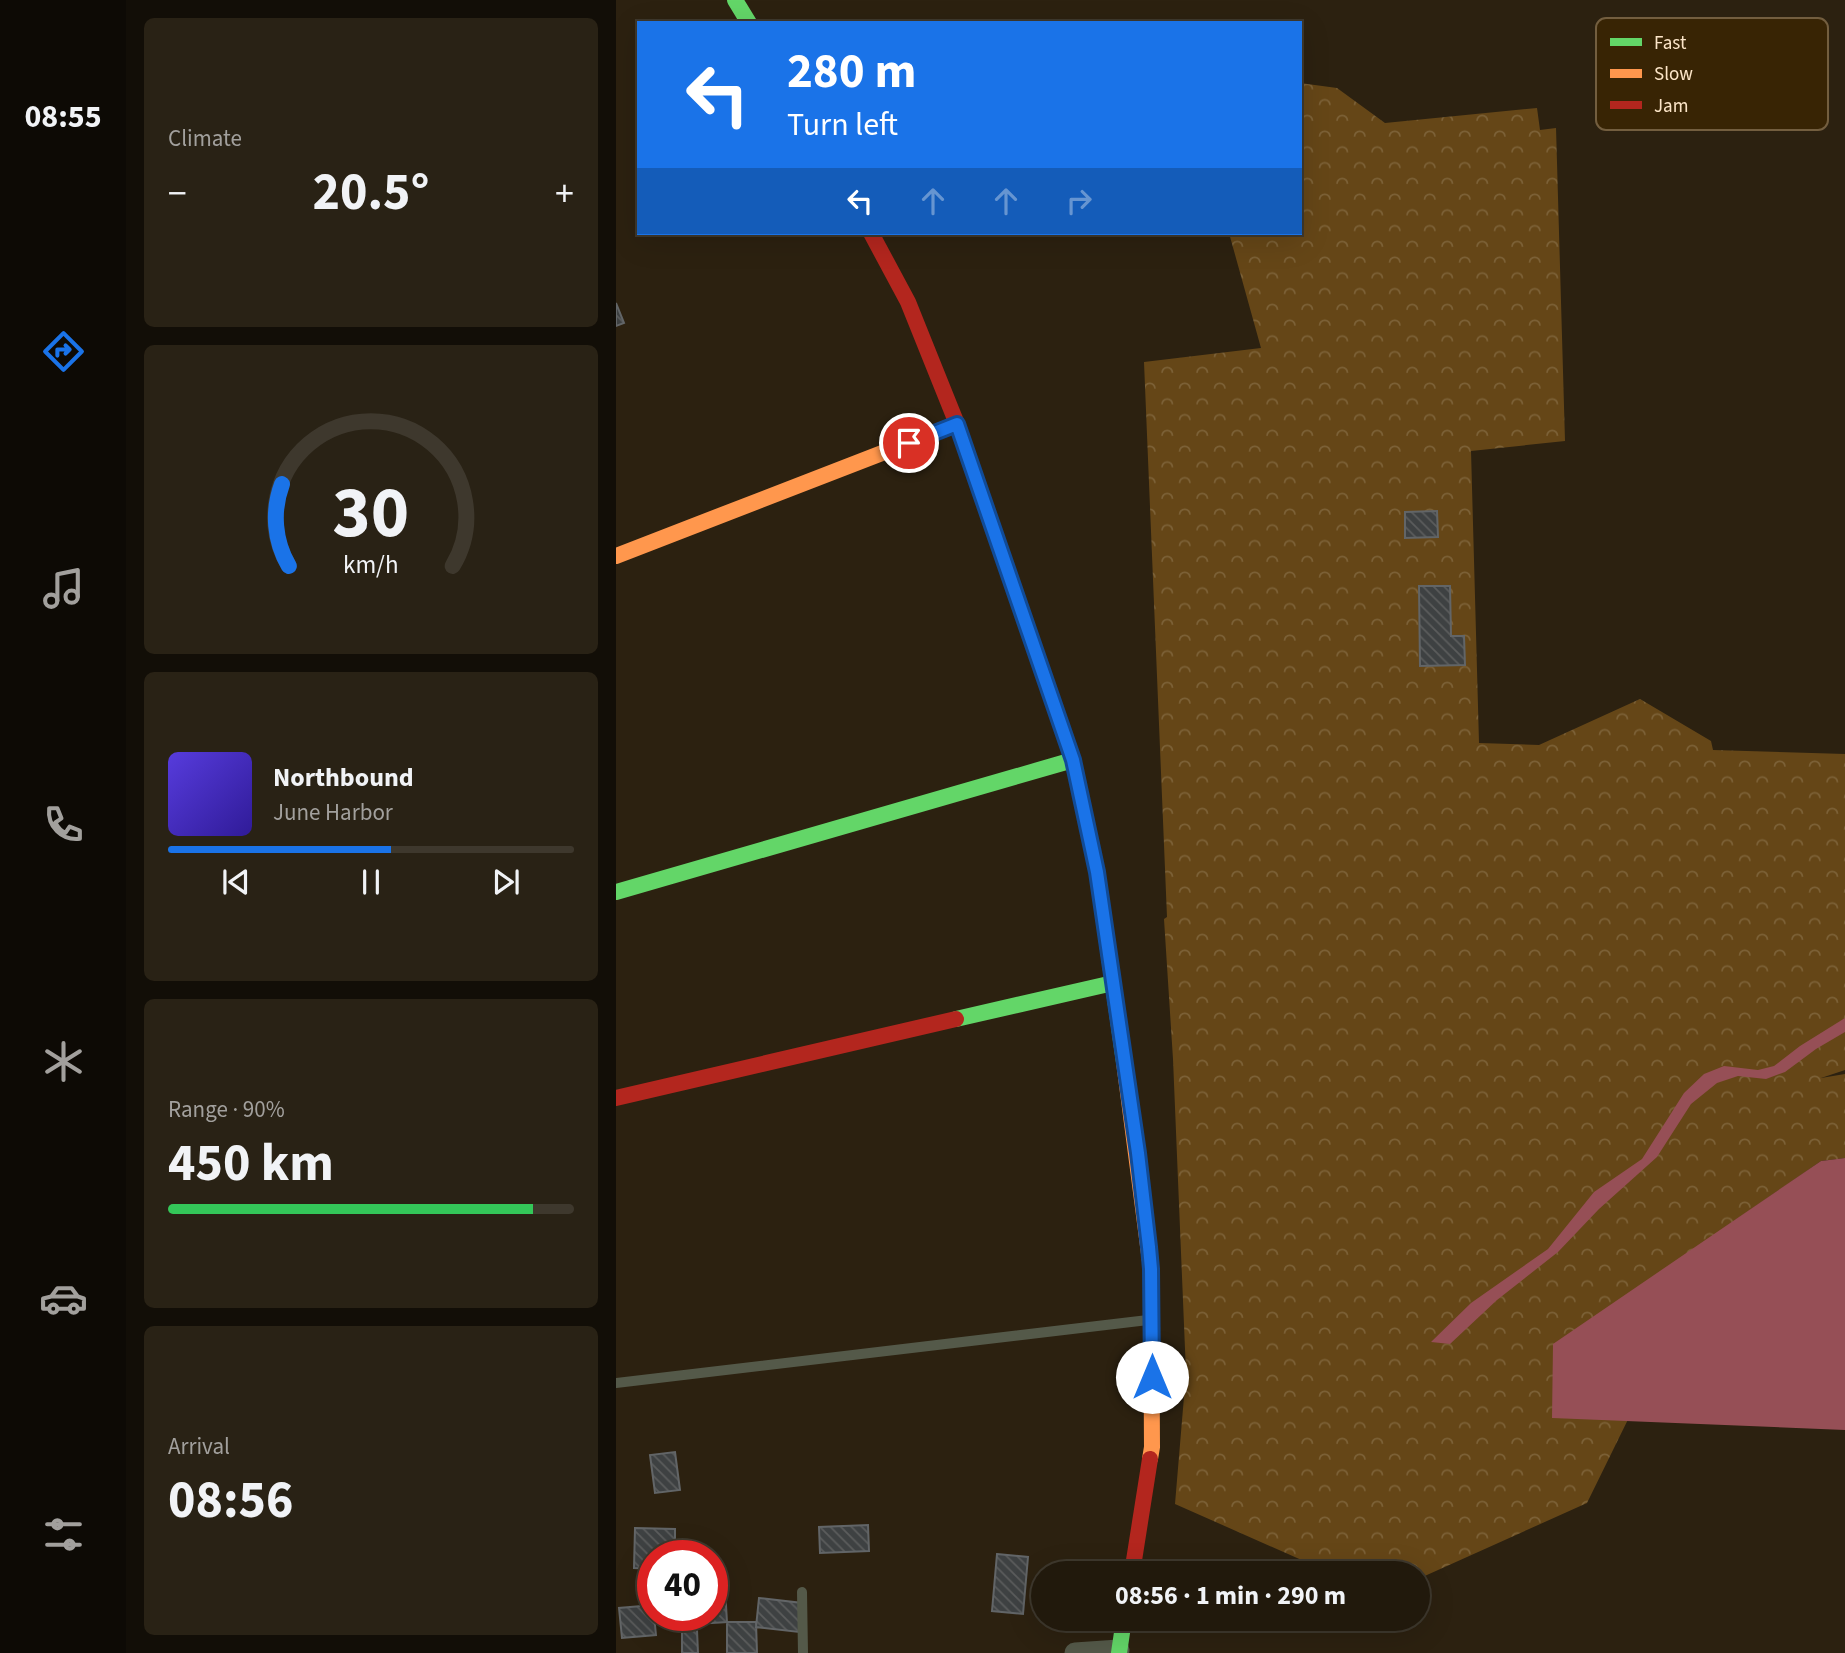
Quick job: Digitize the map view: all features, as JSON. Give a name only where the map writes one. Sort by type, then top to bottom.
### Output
[{"type":"street","points":[[735,0],[748,21]]},
{"type":"street","points":[[872,235],[908,303],[957,424],[1073,760],[1097,872],[1151,1269],[1152,1447],[1134,1561]]},
{"type":"street","points":[[616,556],[957,424]]},
{"type":"street","points":[[616,891],[1073,760]]},
{"type":"street","points":[[616,1098],[1113,983]]},
{"type":"street","points":[[1075,1653],[1119,1651],[1122,1631]]},
{"type":"lane","points":[[616,1383],[1151,1319]]},
{"type":"lane","points":[[802,1592],[803,1653]]},
{"type":"green space","points":[[1302,83],[1337,88],[1385,123],[1537,108],[1540,130],[1556,128],[1565,441],[1471,451],[1479,743],[1539,745],[1640,699],[1711,741],[1713,750],[1845,754],[1845,1070],[1821,1078],[1845,1074],[1845,1158],[1821,1161],[1721,1230],[1587,1503],[1430,1574],[1430,1561],[1304,1561],[1175,1504],[1186,1373],[1173,1059],[1164,919],[1167,917],[1144,362],[1261,348],[1230,235],[1302,235]]},
{"type":"shaded area","points":[[1845,1018],[1845,1032],[1785,1072],[1766,1079],[1738,1076],[1717,1083],[1691,1104],[1657,1157],[1599,1209],[1558,1252],[1497,1300],[1450,1344],[1431,1342],[1471,1303],[1548,1249],[1594,1192],[1642,1159],[1684,1093],[1704,1074],[1724,1066],[1758,1070],[1774,1066]]},
{"type":"shaded area","points":[[1845,1158],[1845,1430],[1552,1418],[1553,1344],[1821,1161]]},
{"type":"building","points":[[616,303],[624,323],[616,326]]},
{"type":"building","points":[[1437,511],[1438,537],[1405,538],[1405,512]]},
{"type":"building","points":[[1419,586],[1450,586],[1451,636],[1464,636],[1465,665],[1420,666]]},
{"type":"building","points":[[675,1452],[680,1490],[655,1493],[650,1455]]},
{"type":"building","points":[[868,1525],[869,1551],[820,1553],[819,1527]]},
{"type":"building","points":[[635,1528],[675,1529],[675,1540],[637,1540],[637,1568],[634,1568]]},
{"type":"building","points":[[997,1554],[1028,1557],[1023,1614],[992,1611]]},
{"type":"building","points":[[759,1598],[802,1603],[799,1632],[756,1627]]},
{"type":"building","points":[[637,1606],[637,1631],[656,1631],[656,1635],[622,1638],[619,1608]]},
{"type":"building","points":[[728,1622],[756,1622],[757,1653],[727,1653]]},
{"type":"building","points":[[682,1631],[697,1631],[698,1653],[682,1653]]},
{"type":"traffic: fast","points":[[735,0],[748,21]]},
{"type":"traffic: fast","points":[[982,496],[1073,760],[1097,872],[1124,1062]]},
{"type":"traffic: fast","points":[[616,892],[1073,760]]},
{"type":"traffic: fast","points":[[956,1019],[1113,983]]},
{"type":"traffic: fast","points":[[1119,1653],[1122,1631]]},
{"type":"traffic: slow","points":[[616,556],[957,424]]},
{"type":"traffic: slow","points":[[1124,1062],[1151,1269],[1150,1459]]},
{"type":"traffic: jam","points":[[872,235],[908,302],[957,424],[982,496]]},
{"type":"traffic: jam","points":[[616,1098],[956,1019]]},
{"type":"traffic: jam","points":[[1134,1561],[1150,1459]]},
{"type":"route","points":[[909,443],[957,424],[1073,760],[1097,872],[1141,1178],[1151,1269],[1152,1377]]}]
